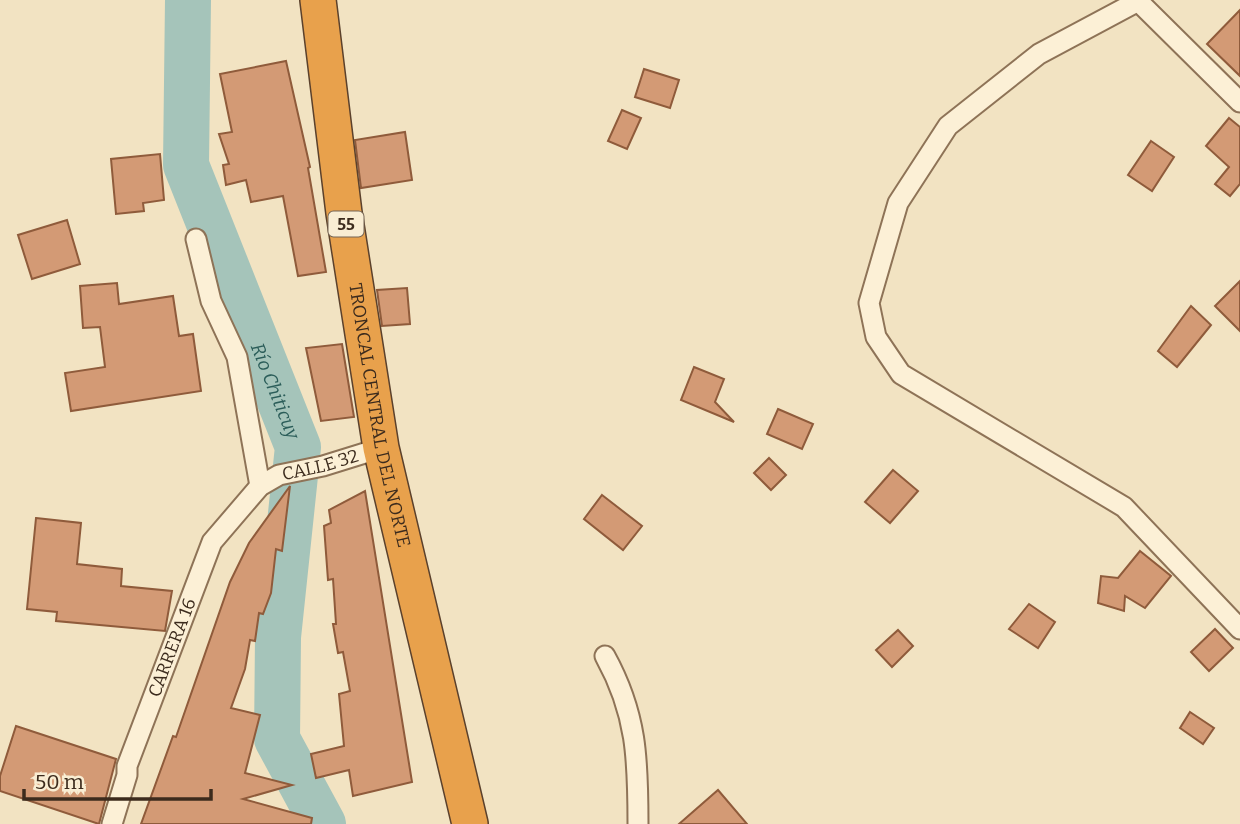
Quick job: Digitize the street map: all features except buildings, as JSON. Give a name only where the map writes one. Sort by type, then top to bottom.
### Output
[{"type":"highway","name":"TRONCAL CENTRAL DEL NORTE","points":[[318,0],[344,213],[382,447],[470,824]]},
{"type":"street","points":[[1240,102],[1139,1],[1039,54],[948,126],[898,203],[869,303],[876,337],[901,374],[1124,507],[1240,629]]},
{"type":"street","points":[[196,239],[211,301],[237,357],[260,486]]},
{"type":"street","name":"CALLE 32","points":[[260,486],[279,475],[323,466],[382,447]]},
{"type":"street","name":"CARRERA 16","points":[[112,824],[127,775],[127,766],[212,542],[260,486]]},
{"type":"street","points":[[606,656],[621,685],[638,750],[638,824]]},
{"type":"waterway","name":"Río Chiticuy","points":[[188,0],[186,165],[298,447],[278,637],[277,739],[323,824]]}]
